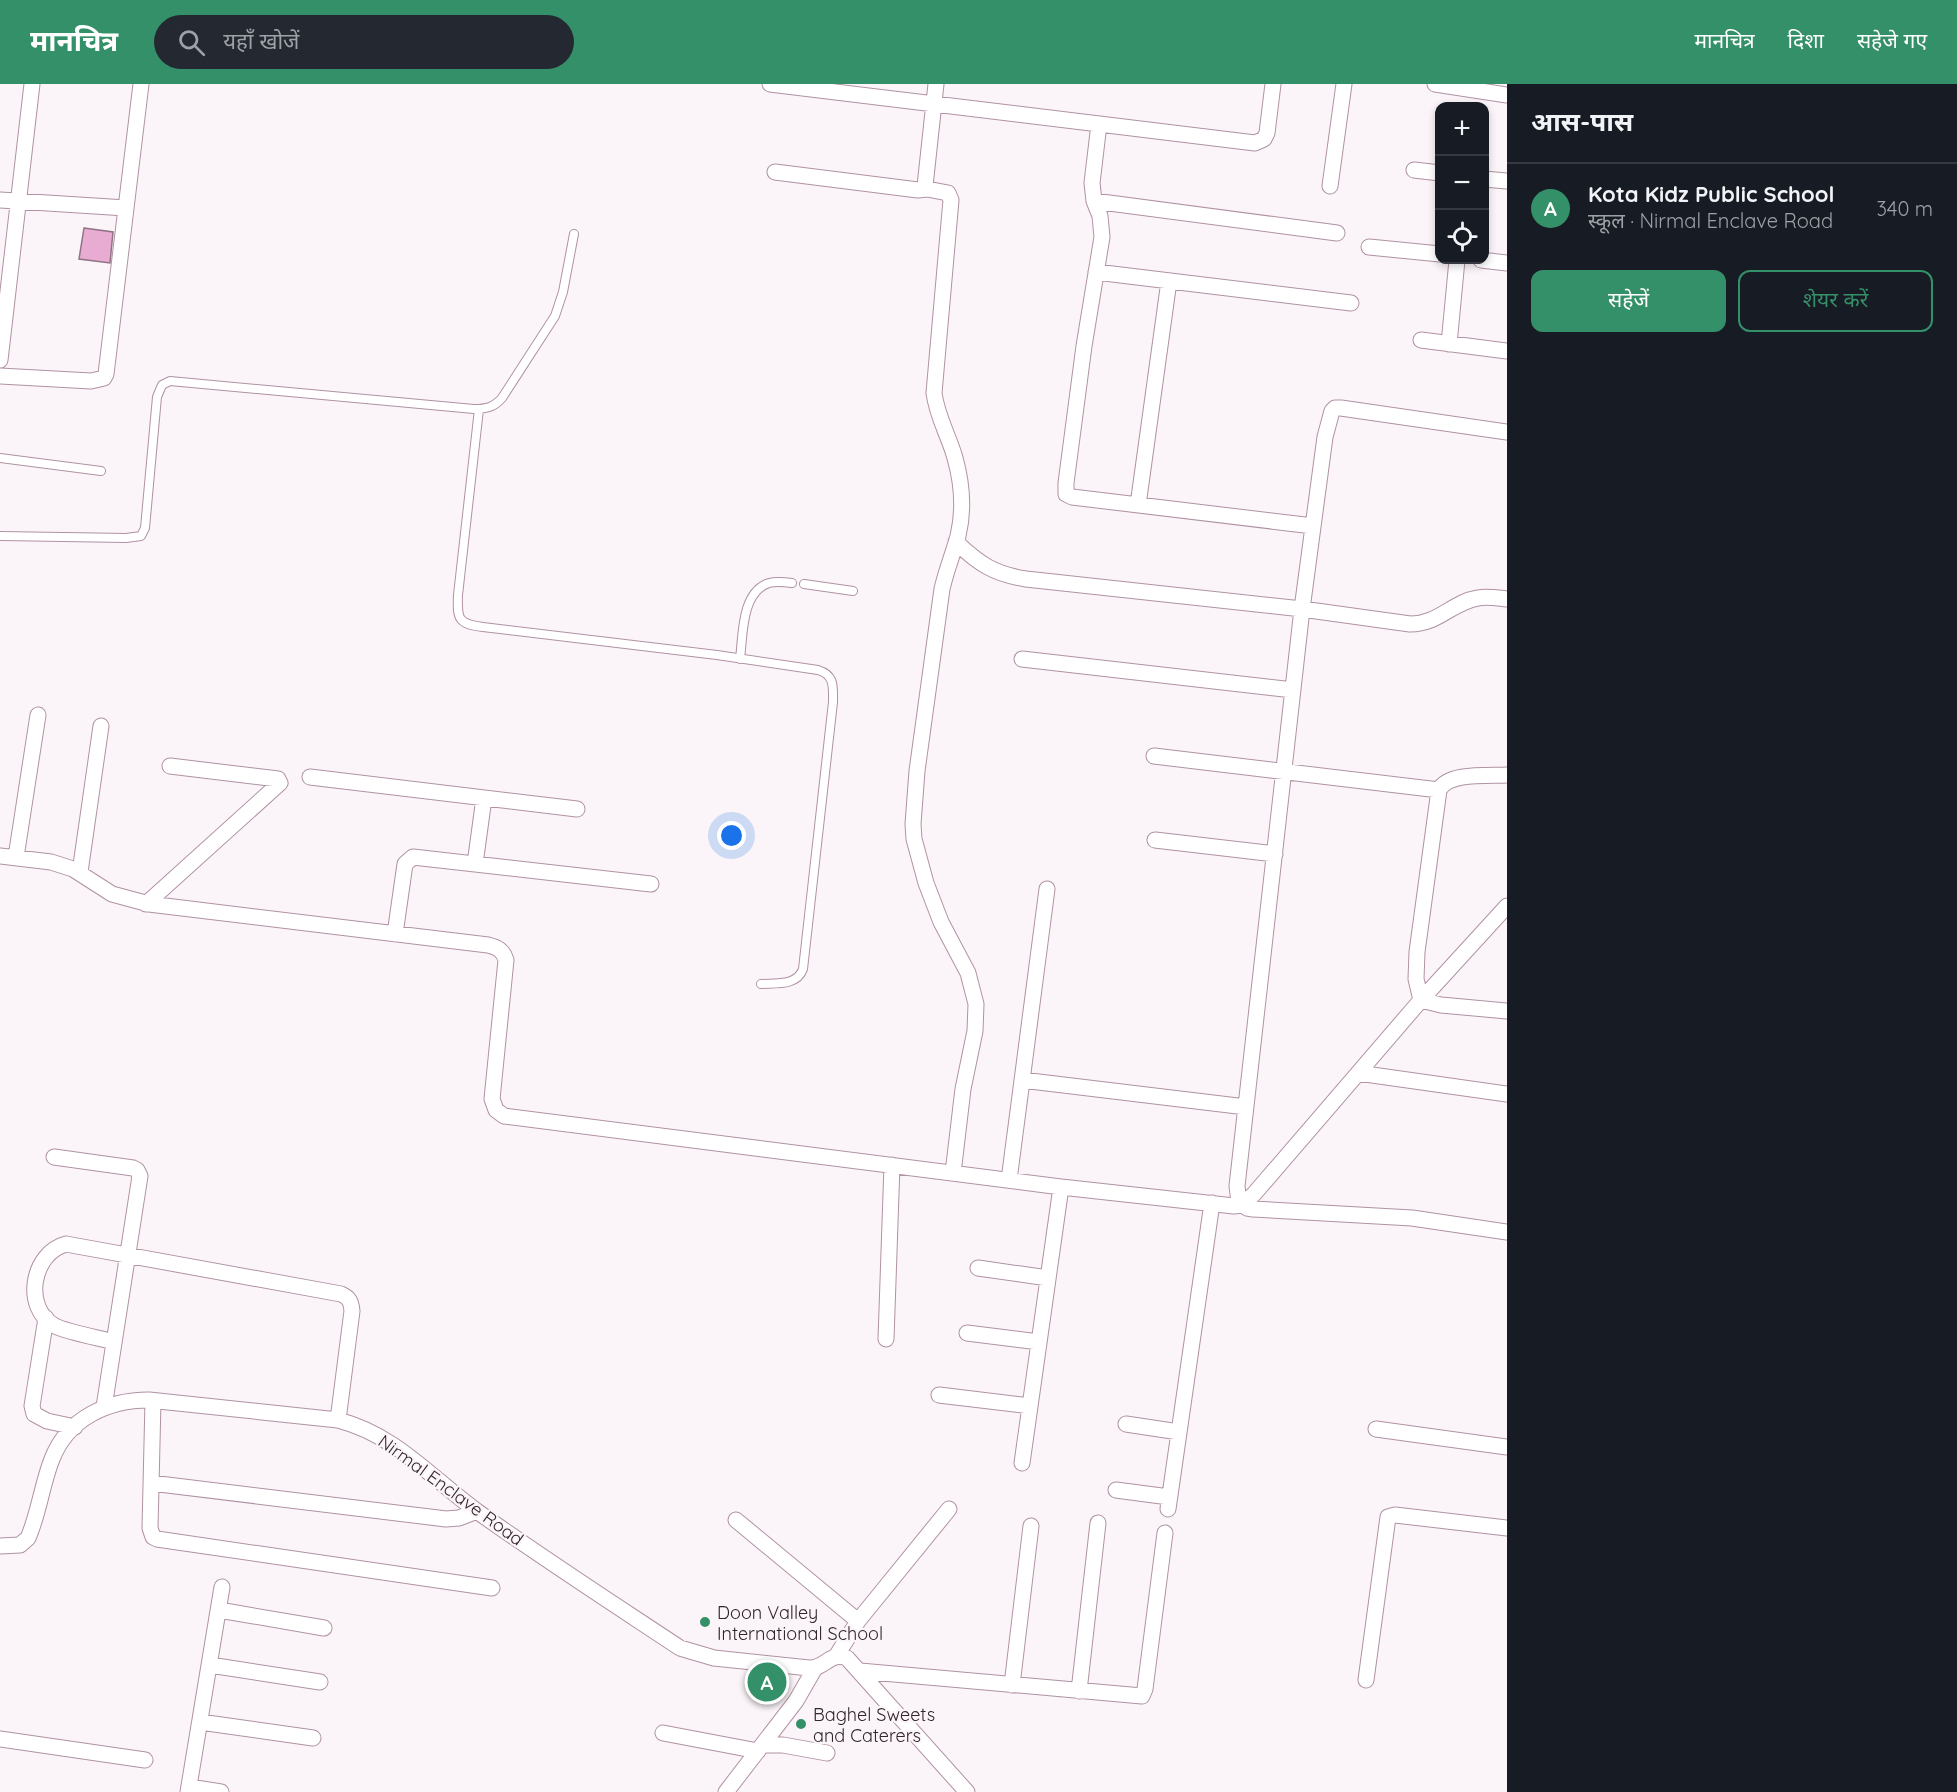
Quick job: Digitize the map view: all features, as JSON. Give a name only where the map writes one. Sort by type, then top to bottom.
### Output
[{"type":"street","points":[[0,360],[4,294],[32,84]]},
{"type":"street","points":[[0,376],[92,381],[104,378],[106,374],[141,84]]},
{"type":"street","points":[[770,84],[1255,143],[1264,139],[1267,133],[1273,84]]},
{"type":"street","points":[[927,189],[924,181],[936,84]]},
{"type":"street","points":[[1330,186],[1344,84]]},
{"type":"street","points":[[1435,84],[1507,95]]},
{"type":"street","points":[[1099,124],[1092,183],[1094,201],[1100,216],[1102,237],[1083,357],[1065,491],[1067,496],[1313,526]]},
{"type":"street","points":[[1414,170],[1435,172]]},
{"type":"street","points":[[775,172],[918,190],[927,189],[948,194],[951,200],[934,393],[937,413],[954,456],[961,485],[959,528],[942,589],[917,771],[913,824],[914,839],[926,883],[940,922],[968,973],[976,1004],[975,1031],[963,1089],[953,1173]]},
{"type":"street","points":[[1489,179],[1507,181]]},
{"type":"street","points":[[0,200],[126,208]]},
{"type":"street","points":[[1094,201],[1337,233]]},
{"type":"street","points":[[1369,247],[1435,254]]},
{"type":"street","points":[[1489,261],[1507,263]]},
{"type":"street","points":[[1449,344],[1457,264]]},
{"type":"street","points":[[1096,272],[1351,303]]},
{"type":"street","points":[[1138,505],[1169,281]]},
{"type":"street","points":[[1421,340],[1507,351]]},
{"type":"street","points":[[1242,1205],[1239,1202],[1237,1186],[1302,609],[1325,437],[1332,411],[1335,408],[1507,432]]},
{"type":"street","points":[[956,542],[982,565],[1009,576],[1422,624],[1434,621],[1469,600],[1479,597],[1507,599]]},
{"type":"street","points":[[1022,659],[1293,690]]},
{"type":"street","points":[[16,857],[38,715]]},
{"type":"street","points":[[80,872],[101,726]]},
{"type":"street","points":[[1154,756],[1439,790]]},
{"type":"street","points":[[146,903],[280,782],[278,779],[170,766]]},
{"type":"street","points":[[1421,1000],[1416,979],[1417,952],[1439,790],[1452,778],[1507,775]]},
{"type":"street","points":[[310,777],[577,809]]},
{"type":"street","points":[[475,864],[484,798]]},
{"type":"street","points":[[1155,840],[1275,854]]},
{"type":"street","points":[[0,856],[51,862],[80,872],[112,894],[146,903],[496,947],[505,955],[506,960],[492,1099],[496,1110],[504,1116],[1061,1187],[1242,1205],[1253,1209],[1412,1218],[1507,1232]]},
{"type":"street","points":[[395,934],[405,864],[413,857],[651,884]]},
{"type":"street","points":[[1009,1180],[1047,889]]},
{"type":"street","points":[[1242,1205],[1254,1194],[1421,1000],[1507,906]]},
{"type":"street","points":[[1491,924],[1507,926]]},
{"type":"street","points":[[1421,1000],[1441,1005],[1507,1011]]},
{"type":"street","points":[[1358,1073],[1507,1094]]},
{"type":"street","points":[[1022,1080],[1246,1107]]},
{"type":"street","points":[[54,1156],[137,1170],[140,1176],[104,1407]]},
{"type":"street","points":[[886,1339],[892,1165]]},
{"type":"street","points":[[1022,1463],[1061,1187]]},
{"type":"street","points":[[1116,1490],[1168,1503],[1212,1203]]},
{"type":"street","points":[[114,1342],[55,1326],[37,1306],[35,1293],[37,1273],[42,1260],[53,1250],[66,1244],[347,1296],[351,1302],[352,1311],[338,1420]]},
{"type":"street","points":[[978,1268],[1048,1278]]},
{"type":"street","points":[[46,1318],[32,1406],[34,1414],[47,1421],[75,1427]]},
{"type":"street","points":[[967,1333],[1039,1341]]},
{"type":"street","points":[[939,1395],[1030,1406]]},
{"type":"street","name":"Nirmal Enclave Road","points":[[0,1546],[20,1545],[28,1538],[53,1456],[67,1435],[84,1418],[104,1407],[131,1400],[153,1401],[338,1420],[370,1431],[387,1440],[477,1511],[680,1648],[714,1658],[815,1668]]},
{"type":"street","points":[[153,1401],[151,1534],[162,1542],[492,1588]]},
{"type":"street","points":[[1126,1424],[1179,1432]]},
{"type":"street","points":[[1376,1429],[1507,1447]]},
{"type":"street","points":[[151,1483],[446,1520],[477,1511]]},
{"type":"street","points":[[837,1655],[858,1621],[949,1509]]},
{"type":"street","points":[[1366,1680],[1388,1517],[1395,1515],[1507,1528]]},
{"type":"street","points":[[736,1520],[858,1621]]},
{"type":"street","points":[[1079,1691],[1098,1523]]},
{"type":"street","points":[[1012,1685],[1031,1526]]},
{"type":"street","points":[[860,1671],[1138,1697],[1144,1694],[1165,1533]]},
{"type":"street","points":[[221,1792],[189,1790],[222,1587]]},
{"type":"street","points":[[219,1610],[324,1628]]},
{"type":"street","points":[[726,1792],[804,1690],[815,1668],[837,1655],[847,1658],[860,1671],[967,1792]]},
{"type":"street","points":[[210,1665],[320,1682]]},
{"type":"street","points":[[200,1722],[313,1738]]},
{"type":"street","points":[[663,1733],[760,1748],[783,1745],[827,1753]]},
{"type":"street","points":[[0,1739],[145,1760]]},
{"type":"lane","points":[[0,536],[126,538],[141,536],[145,528],[157,398],[162,385],[170,381],[479,409],[494,406],[502,398],[555,316],[566,280],[573,234]]},
{"type":"lane","points":[[479,409],[458,596],[458,611],[462,622],[467,625],[740,658],[818,670],[825,673],[833,682],[832,714],[803,969],[801,975],[795,980],[761,984]]},
{"type":"lane","points":[[0,458],[101,471]]},
{"type":"lane","points":[[740,658],[747,608],[753,596],[769,583],[792,583]]},
{"type":"lane","points":[[804,584],[853,591]]},
{"type":"building","points":[[84,228],[113,232],[110,263],[79,259]]},
{"type":"place","name":"Doon Valley International School","points":[[705,1622]]},
{"type":"place","name":"Kota Kidz Public School","points":[[767,1682]]},
{"type":"place","name":"Baghel Sweets and Caterers","points":[[801,1724]]}]
